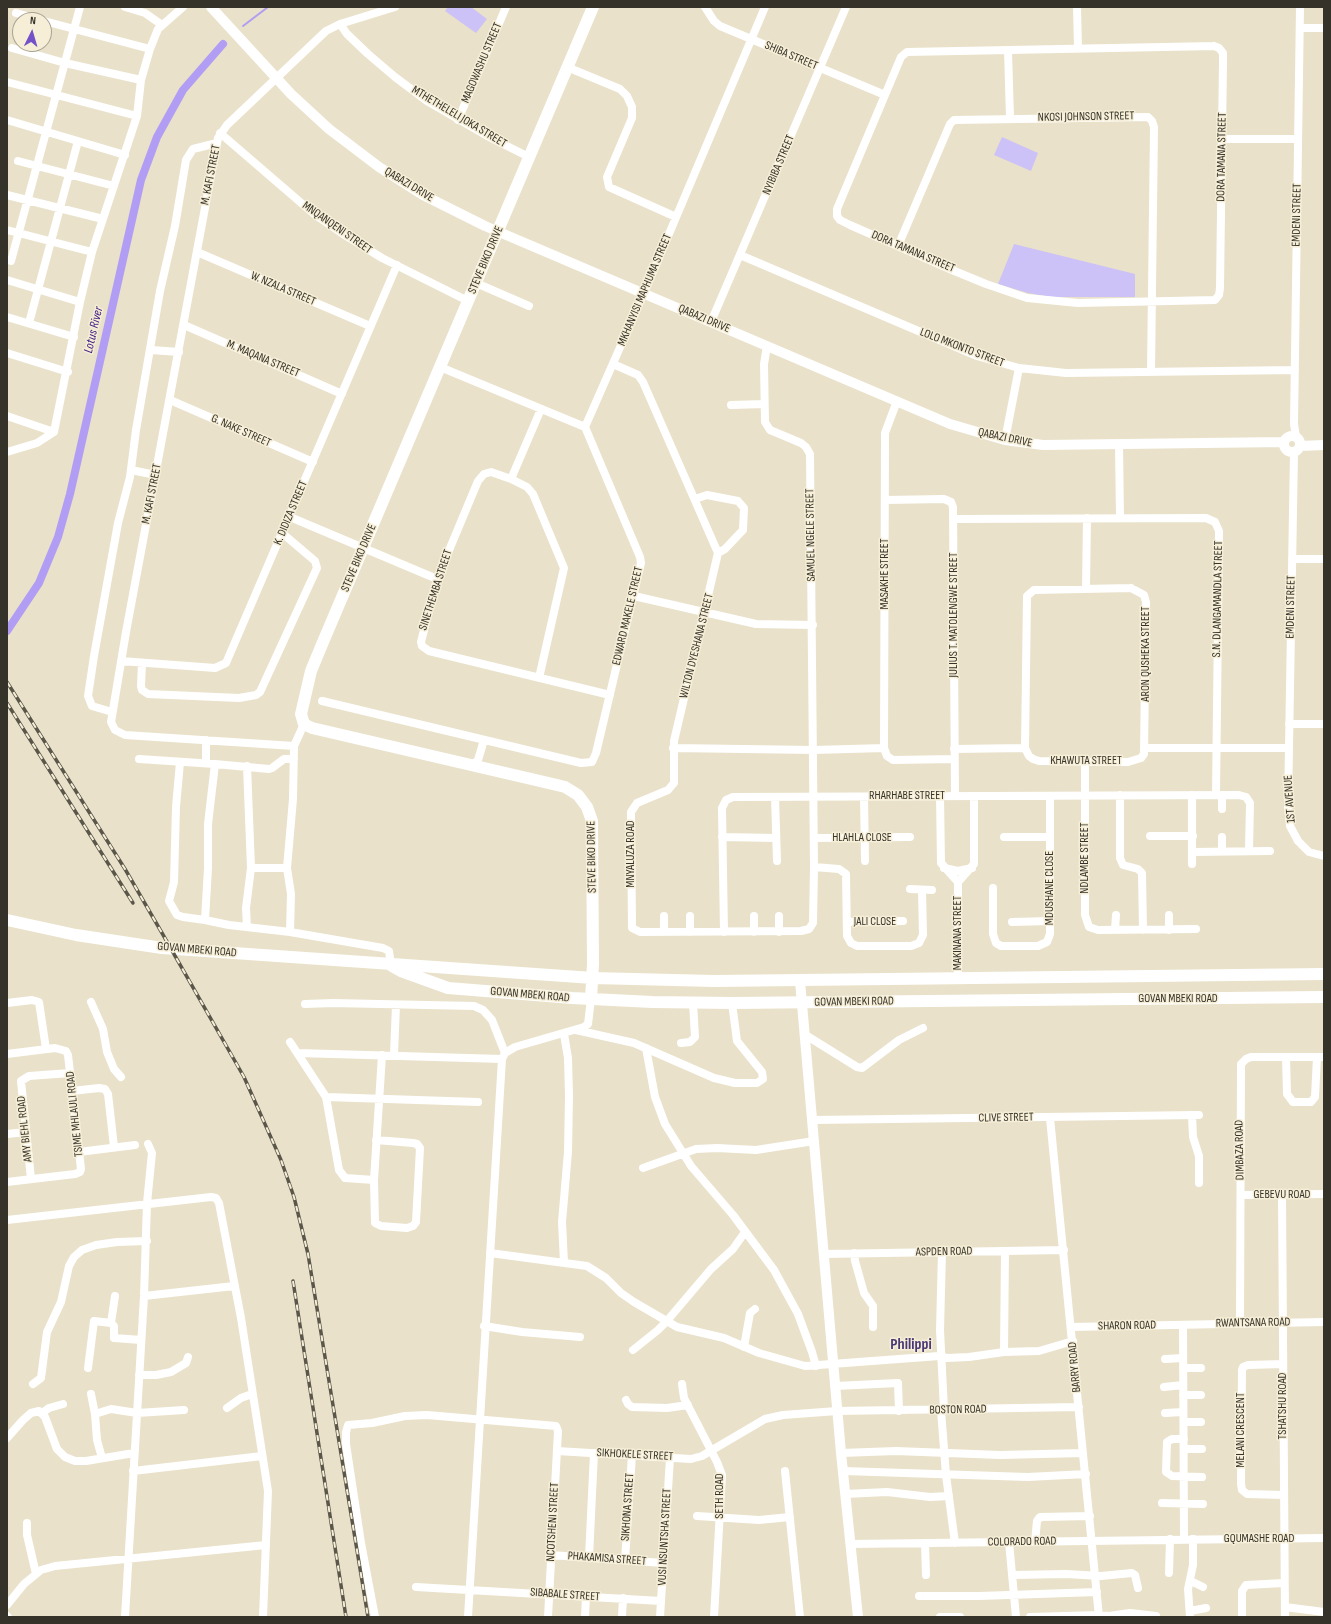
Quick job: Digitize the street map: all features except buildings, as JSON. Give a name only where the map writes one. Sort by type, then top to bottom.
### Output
[{"type":"main road","name":"STEVE BIKO DRIVE","points":[[591,999],[593,978],[592,821],[587,807],[582,800],[565,787],[477,764],[321,731],[304,724],[301,714],[311,671],[593,7]]},
{"type":"main road","name":"GOVAN MBEKI ROAD","points":[[7,920],[57,932],[121,943],[203,951],[389,961],[593,978],[695,981],[1324,974]]},
{"type":"main road","name":"GOVAN MBEKI ROAD","points":[[389,961],[401,971],[448,988],[591,999],[693,1003],[1324,997]]},
{"type":"street","points":[[11,261],[20,233],[36,166],[80,7]]},
{"type":"street","points":[[125,7],[145,13],[162,25]]},
{"type":"street","points":[[7,452],[37,443],[54,432],[68,372],[80,302],[92,252],[137,116],[141,80],[150,49],[155,33],[183,7]]},
{"type":"street","name":"QABAZI DRIVE","points":[[211,7],[290,94],[329,129],[379,167],[429,198],[498,231],[950,424],[1005,440],[1062,446],[1324,445]]},
{"type":"street","name":"M. KAFI STREET","points":[[294,746],[125,735],[119,733],[113,727],[112,712],[220,133],[276,77],[326,31],[340,24],[394,7]]},
{"type":"street","name":"MAGOWASHU STREET","points":[[458,120],[506,7]]},
{"type":"street","name":"SHIBA STREET","points":[[705,7],[714,21],[720,26],[885,95]]},
{"type":"street","name":"MKHANYISI MAPHUMA STREET","points":[[585,428],[644,294],[765,7]]},
{"type":"street","name":"NYIBIBA STREET","points":[[711,322],[846,7]]},
{"type":"street","points":[[1077,7],[1078,48]]},
{"type":"street","name":"EMDENI STREET","points":[[1289,748],[1293,465],[1292,444],[1294,424],[1300,7]]},
{"type":"street","points":[[52,22],[150,49]]},
{"type":"street","name":"MTHETHELELI JOKA STREET","points":[[340,24],[352,39],[395,77],[428,101],[458,120],[529,157]]},
{"type":"street","points":[[1300,28],[1324,28]]},
{"type":"street","name":"DORA TAMANA STREET","points":[[1214,46],[1219,48],[1223,53],[1219,295],[1212,301],[1078,303],[1027,298],[986,284],[840,220],[837,209],[901,58],[907,52],[1008,50],[1214,46]]},
{"type":"street","points":[[1008,50],[1010,118]]},
{"type":"street","points":[[26,52],[65,63],[141,80]]},
{"type":"street","points":[[567,67],[620,89],[627,96],[632,107],[632,118],[607,177],[609,187],[676,217]]},
{"type":"street","points":[[7,82],[137,116]]},
{"type":"street","name":"NKOSI JOHNSON STREET","points":[[898,246],[952,122],[959,119],[1145,117],[1152,121],[1154,127],[1151,372]]},
{"type":"street","points":[[7,120],[125,155]]},
{"type":"street","name":"MNQANQENI STREET","points":[[220,133],[314,214],[368,250],[468,301]]},
{"type":"street","points":[[1222,138],[1298,139]]},
{"type":"street","points":[[29,323],[78,141]]},
{"type":"street","points":[[112,712],[92,706],[88,696],[93,660],[118,523],[131,470],[136,430],[163,274],[177,211],[184,167],[193,149],[217,143]]},
{"type":"street","points":[[18,161],[114,186]]},
{"type":"street","points":[[7,195],[103,219]]},
{"type":"street","points":[[7,230],[92,252]]},
{"type":"street","name":"W. NZALA STREET","points":[[197,252],[370,326]]},
{"type":"street","name":"LOLO MKONTO STREET","points":[[740,255],[977,356],[1019,368],[1066,373],[1294,370]]},
{"type":"street","name":"K. DIDIZA STREET","points":[[122,661],[214,668],[226,663],[397,266]]},
{"type":"street","points":[[7,280],[80,302]]},
{"type":"street","points":[[476,283],[529,306]]},
{"type":"street","points":[[7,316],[74,336]]},
{"type":"street","name":"M. MAQANA STREET","points":[[184,325],[342,394]]},
{"type":"street","name":"SAMUEL NGELE STREET","points":[[767,346],[764,364],[764,418],[766,426],[800,443],[806,447],[810,454],[814,750]]},
{"type":"street","points":[[151,350],[179,352]]},
{"type":"street","points":[[7,353],[68,372]]},
{"type":"street","points":[[613,364],[634,373],[641,378],[694,499],[718,553],[725,549],[743,530],[744,508],[738,501],[707,495],[694,499]]},
{"type":"street","points":[[440,367],[585,428]]},
{"type":"street","points":[[1005,440],[1019,368]]},
{"type":"street","name":"G. NAKE STREET","points":[[170,400],[313,462]]},
{"type":"street","name":"MASAKHE STREET","points":[[884,748],[885,433],[897,401]]},
{"type":"street","points":[[731,405],[764,404]]},
{"type":"street","points":[[511,479],[541,409]]},
{"type":"street","points":[[7,416],[54,432]]},
{"type":"street","name":"EDWARD MAKELE STREET","points":[[484,740],[581,763],[590,763],[596,753],[641,567],[640,557],[585,428]]},
{"type":"street","points":[[1119,445],[1120,518]]},
{"type":"street","points":[[131,470],[156,475]]},
{"type":"street","name":"SINETHEMBA STREET","points":[[539,678],[564,568],[533,494],[527,487],[511,479],[491,472],[480,477],[437,579],[421,637],[422,646],[430,652],[610,695]]},
{"type":"street","name":"JULIUS T. MATOLENGWE STREET","points":[[885,500],[948,500],[953,504],[954,759],[956,796]]},
{"type":"street","points":[[290,517],[437,579]]},
{"type":"street","points":[[1086,588],[1087,518]]},
{"type":"street","name":"S.N. DLANGAMANDLA STREET","points":[[954,519],[1206,518],[1215,522],[1219,531],[1215,748],[1219,794]]},
{"type":"street","points":[[142,663],[141,686],[142,690],[148,694],[239,698],[256,696],[260,692],[317,568],[315,561],[282,533]]},
{"type":"street","name":"WILTON DYESHANA STREET","points":[[673,748],[718,553]]},
{"type":"street","points":[[1292,559],[1324,559]]},
{"type":"street","name":"ARON QUSHEKA STREET","points":[[1025,748],[1027,596],[1034,590],[1132,588],[1144,595],[1146,602],[1145,748]]},
{"type":"street","points":[[634,596],[756,624],[812,624]]},
{"type":"street","points":[[322,701],[484,740],[477,764]]},
{"type":"street","points":[[290,932],[291,894],[287,868],[294,746],[304,724]]},
{"type":"street","points":[[1290,724],[1324,724]]},
{"type":"street","points":[[206,740],[206,763]]},
{"type":"street","points":[[673,748],[814,750],[884,748],[887,756],[893,760],[954,759]]},
{"type":"street","name":"MNYALUZA ROAD","points":[[673,748],[674,778],[671,787],[668,790],[637,803],[633,807],[630,818],[632,928],[640,932],[801,932],[809,929],[812,925],[814,867],[814,750]]},
{"type":"street","points":[[954,749],[1025,748]]},
{"type":"street","name":"KHAWUTA STREET","points":[[1025,748],[1028,756],[1039,761],[1085,761],[1137,760],[1141,758],[1145,748]]},
{"type":"street","points":[[1145,748],[1289,748]]},
{"type":"street","name":"1ST AVENUE","points":[[1289,748],[1288,806],[1290,826],[1302,846],[1309,852],[1324,856]]},
{"type":"street","points":[[139,759],[272,768],[284,760],[294,759]]},
{"type":"street","name":"NDLAMBE STREET","points":[[1085,761],[1086,921],[1088,927],[1092,930],[1196,929]]},
{"type":"street","points":[[180,762],[176,807],[174,882],[169,900],[177,915],[383,948],[388,951],[389,961]]},
{"type":"street","points":[[205,920],[208,868],[208,824],[215,764]]},
{"type":"street","points":[[247,766],[251,868],[246,908],[247,927]]},
{"type":"street","points":[[1219,794],[1222,810]]},
{"type":"street","points":[[1120,795],[1120,858],[1126,866],[1134,868],[1142,873],[1144,930]]},
{"type":"street","points":[[1192,795],[1192,864]]},
{"type":"street","name":"RHARHABE STREET","points":[[724,932],[722,808],[726,800],[733,797],[1243,795],[1250,803],[1249,851]]},
{"type":"street","points":[[864,796],[865,861]]},
{"type":"street","points":[[940,796],[941,864],[944,868],[958,871],[972,867]]},
{"type":"street","points":[[958,882],[975,862],[974,796]]},
{"type":"street","name":"MDUSHANE CLOSE","points":[[993,888],[993,934],[996,943],[1001,946],[1044,945],[1049,938],[1050,921],[1050,796]]},
{"type":"street","points":[[775,797],[776,861]]},
{"type":"street","points":[[1150,836],[1193,836]]},
{"type":"street","points":[[722,837],[776,838]]},
{"type":"street","name":"HLAHLA CLOSE","points":[[814,838],[910,837]]},
{"type":"street","points":[[1004,837],[1050,837]]},
{"type":"street","points":[[1222,837],[1222,851]]},
{"type":"street","points":[[1192,852],[1270,851]]},
{"type":"street","points":[[814,867],[839,869],[846,874],[847,936],[853,945],[915,946],[922,940],[923,935],[922,890]]},
{"type":"street","points":[[251,868],[287,868]]},
{"type":"street","name":"MAKINANA STREET","points":[[944,868],[958,882],[958,979]]},
{"type":"street","points":[[910,889],[932,890]]},
{"type":"street","points":[[1115,930],[1116,915]]},
{"type":"street","points":[[1169,915],[1169,930]]},
{"type":"street","points":[[664,916],[664,932]]},
{"type":"street","points":[[690,916],[690,932]]},
{"type":"street","points":[[754,916],[754,932]]},
{"type":"street","points":[[779,916],[779,932]]},
{"type":"street","points":[[1012,922],[1050,921]]},
{"type":"street","name":"JALI CLOSE","points":[[847,922],[904,922]]},
{"type":"street","points":[[800,980],[837,1411],[858,1617]]},
{"type":"street","points":[[298,1053],[504,1056],[515,1047],[564,1034],[588,1024],[591,999]]},
{"type":"street","points":[[7,1002],[32,1000],[39,1002],[46,1049],[7,1054]]},
{"type":"street","points":[[91,1002],[103,1029],[107,1052],[114,1069],[121,1077]]},
{"type":"street","points":[[681,1043],[690,1042],[695,1037],[693,1003]]},
{"type":"street","points":[[576,1030],[634,1043],[720,1079],[754,1084],[762,1081],[763,1075],[759,1066],[737,1041],[732,1003]]},
{"type":"street","points":[[305,1004],[471,1005],[479,1007],[492,1020],[504,1056],[484,1326],[468,1617]]},
{"type":"street","points":[[394,1055],[396,1005]]},
{"type":"street","points":[[804,1034],[857,1067],[862,1068],[899,1040],[923,1028]]},
{"type":"street","points":[[564,1034],[568,1058],[569,1096],[568,1152],[562,1222],[564,1263]]},
{"type":"street","points":[[290,1042],[326,1097],[340,1174],[345,1178],[374,1180]]},
{"type":"street","name":"TSIME MHLAULI ROAD","points":[[7,1182],[76,1174],[80,1172],[70,1073],[66,1051],[55,1048],[46,1049]]},
{"type":"street","points":[[646,1048],[659,1108],[682,1154],[770,1262],[792,1302],[816,1366]]},
{"type":"street","points":[[376,1140],[413,1143],[417,1144],[420,1148],[416,1222],[414,1226],[407,1228],[381,1226],[375,1223],[374,1180],[376,1140],[382,1055]]},
{"type":"street","name":"DIMBAZA ROAD","points":[[1240,1322],[1240,1064],[1251,1057],[1320,1057]]},
{"type":"street","points":[[1286,1057],[1287,1094],[1293,1102],[1311,1102],[1315,1098],[1320,1057]]},
{"type":"street","name":"AMY BIEHL ROAD","points":[[31,1180],[21,1081],[29,1076],[70,1073]]},
{"type":"street","points":[[72,1091],[99,1088],[105,1089],[108,1094],[114,1147]]},
{"type":"street","points":[[326,1097],[478,1102]]},
{"type":"street","name":"CLIVE STREET","points":[[812,1120],[1196,1115],[1193,1137],[1198,1156],[1199,1183]]},
{"type":"street","name":"BARRY ROAD","points":[[1050,1118],[1099,1616]]},
{"type":"street","points":[[7,1134],[26,1132]]},
{"type":"street","points":[[643,1168],[660,1164],[682,1154],[705,1148],[756,1150],[814,1141]]},
{"type":"street","points":[[125,1617],[147,1241],[147,1203],[152,1153],[148,1144]]},
{"type":"street","points":[[79,1152],[135,1145]]},
{"type":"street","name":"GEBEVU ROAD","points":[[1241,1195],[1324,1194]]},
{"type":"street","name":"TSHATSHU ROAD","points":[[1282,1195],[1285,1617]]},
{"type":"street","points":[[7,1220],[147,1203],[211,1197],[216,1198],[219,1203],[241,1318],[268,1491],[263,1617]]},
{"type":"street","points":[[633,1350],[666,1322],[711,1268],[733,1249],[745,1232]]},
{"type":"street","points":[[33,1384],[41,1378],[47,1332],[61,1302],[69,1266],[74,1257],[82,1250],[96,1245],[116,1242],[147,1241]]},
{"type":"street","name":"ASPDEN ROAD","points":[[824,1254],[1064,1250]]},
{"type":"street","points":[[1004,1352],[1005,1251]]},
{"type":"street","points":[[942,1252],[940,1330],[943,1410],[946,1475],[955,1542]]},
{"type":"street","points":[[490,1253],[587,1266],[597,1271],[620,1293],[666,1322],[686,1330],[724,1338],[744,1347],[794,1364],[816,1366],[942,1357],[970,1357],[1004,1352],[1039,1351],[1073,1341]]},
{"type":"street","points":[[854,1253],[864,1293],[872,1306],[874,1327]]},
{"type":"street","points":[[144,1296],[234,1286]]},
{"type":"street","points":[[115,1296],[111,1323],[114,1326],[114,1338],[141,1340]]},
{"type":"street","points":[[744,1347],[750,1313],[755,1309]]},
{"type":"street","points":[[88,1368],[94,1321],[111,1323]]},
{"type":"street","name":"RWANTSANA ROAD","points":[[1183,1325],[1240,1322],[1324,1322]]},
{"type":"street","points":[[1183,1325],[1184,1538]]},
{"type":"street","name":"SHARON ROAD","points":[[1071,1327],[1183,1325]]},
{"type":"street","points":[[484,1326],[580,1337]]},
{"type":"street","points":[[138,1375],[171,1372],[186,1363],[188,1357]]},
{"type":"street","points":[[1165,1359],[1183,1358]]},
{"type":"street","name":"MELANI CRESCENT","points":[[1283,1364],[1248,1365],[1242,1370],[1241,1484],[1242,1490],[1247,1494],[1284,1495]]},
{"type":"street","points":[[1183,1368],[1201,1368]]},
{"type":"street","name":"SETH ROAD","points":[[682,1384],[683,1394],[711,1450],[722,1476],[714,1617]]},
{"type":"street","points":[[835,1386],[898,1384],[899,1411]]},
{"type":"street","points":[[1164,1387],[1183,1386]]},
{"type":"street","points":[[91,1394],[95,1414],[97,1440],[102,1458]]},
{"type":"street","points":[[227,1408],[241,1398],[252,1394]]},
{"type":"street","points":[[1183,1395],[1201,1395]]},
{"type":"street","points":[[626,1400],[632,1407],[667,1408],[688,1404]]},
{"type":"street","points":[[42,1413],[49,1408],[63,1404]]},
{"type":"street","name":"BOSTON ROAD","points":[[837,1411],[1079,1407]]},
{"type":"street","points":[[95,1414],[111,1409],[137,1413],[184,1410]]},
{"type":"street","points":[[7,1438],[15,1427],[31,1413],[37,1411],[42,1413],[47,1419],[57,1450],[65,1457],[75,1461],[134,1452]]},
{"type":"street","name":"SIKHOKELE STREET","points":[[556,1451],[670,1458],[696,1458],[774,1416],[837,1411]]},
{"type":"street","points":[[1165,1413],[1183,1412]]},
{"type":"street","points":[[375,1617],[361,1543],[346,1444],[348,1425],[372,1423],[417,1415],[479,1419]]},
{"type":"street","name":"NCOTSHENI STREET","points":[[479,1419],[556,1426],[558,1431],[548,1617]]},
{"type":"street","points":[[1184,1422],[1201,1422]]},
{"type":"street","points":[[1184,1439],[1172,1439],[1167,1442],[1166,1472],[1169,1475],[1202,1477]]},
{"type":"street","points":[[1184,1449],[1202,1449]]},
{"type":"street","points":[[841,1453],[885,1451],[1000,1455],[1083,1453]]},
{"type":"street","points":[[589,1557],[594,1453]]},
{"type":"street","name":"SIKHONA STREET","points":[[625,1560],[632,1455]]},
{"type":"street","points":[[133,1471],[262,1456]]},
{"type":"street","name":"VUSI NSUNTSHA STREET","points":[[660,1617],[670,1458]]},
{"type":"street","points":[[785,1471],[800,1617]]},
{"type":"street","points":[[843,1471],[1028,1477],[1086,1474]]},
{"type":"street","points":[[845,1494],[887,1492],[930,1497],[949,1496]]},
{"type":"street","points":[[1162,1503],[1202,1504]]},
{"type":"street","points":[[697,1516],[759,1520],[790,1517]]},
{"type":"street","points":[[1034,1542],[1036,1523],[1040,1517],[1090,1516]]},
{"type":"street","points":[[27,1523],[27,1535],[36,1574]]},
{"type":"street","points":[[1193,1538],[1190,1581],[1188,1589],[1190,1614],[1206,1608]]},
{"type":"street","name":"COLORADO ROAD","points":[[850,1544],[1092,1541],[1193,1538]]},
{"type":"street","name":"GQUMASHE ROAD","points":[[1193,1538],[1324,1538]]},
{"type":"street","points":[[1169,1573],[1170,1539]]},
{"type":"street","points":[[1009,1542],[1016,1617]]},
{"type":"street","points":[[925,1543],[926,1575]]},
{"type":"street","points":[[7,1605],[24,1584],[36,1574],[42,1570],[55,1566],[266,1545]]},
{"type":"street","name":"PHAKAMISA STREET","points":[[551,1555],[663,1563]]},
{"type":"street","points":[[1013,1575],[1066,1574],[1095,1576],[1132,1574],[1135,1575],[1138,1588]]},
{"type":"street","points":[[1190,1581],[1203,1587]]},
{"type":"street","points":[[1242,1617],[1242,1591],[1246,1585],[1284,1583]]},
{"type":"street","name":"SIBABALE STREET","points":[[416,1587],[661,1600]]},
{"type":"street","points":[[919,1596],[1097,1592]]},
{"type":"street","points":[[585,1617],[586,1596]]},
{"type":"street","points":[[622,1617],[623,1598]]},
{"type":"street","points":[[1285,1607],[1324,1612]]},
{"type":"street","points":[[1030,1617],[1109,1616],[1130,1613],[1156,1616]]},
{"type":"street","points":[[940,1617],[960,1617]]},
{"type":"shaded area","points":[[448,7],[471,7],[487,19],[476,33],[445,11]]},
{"type":"shaded area","points":[[1002,137],[1038,153],[1031,171],[994,155]]},
{"type":"shaded area","points":[[1014,244],[1135,274],[1135,297],[1051,297],[1028,293],[998,284]]},
{"type":"waterway","points":[[243,26],[268,7]]},
{"type":"waterway","name":"Lotus River","points":[[7,631],[39,583],[58,537],[70,494],[141,180],[157,137],[183,90],[223,44]]},
{"type":"railway","points":[[7,682],[125,869],[162,933],[244,1077],[281,1160],[294,1197],[308,1254],[368,1617]]},
{"type":"railway","points":[[7,703],[133,903]]},
{"type":"railway","points":[[293,1281],[346,1617]]},
{"type":"district","name":"Philippi","points":[[911,1345]]}]
